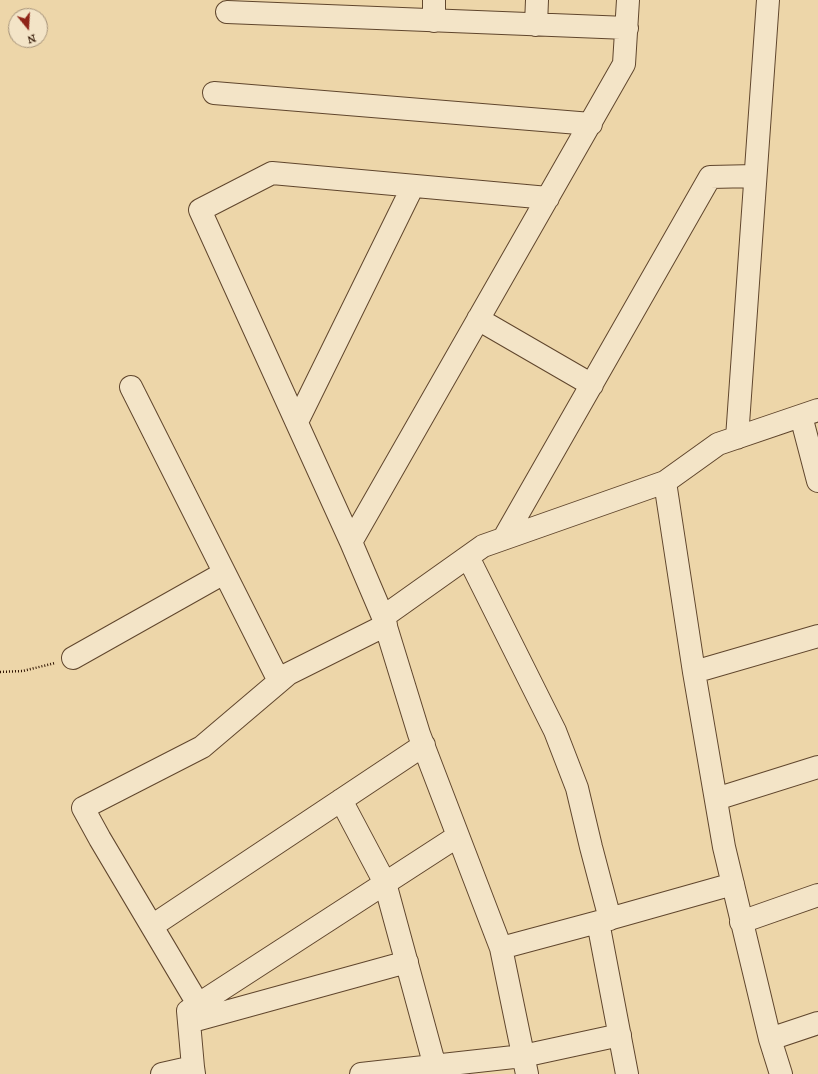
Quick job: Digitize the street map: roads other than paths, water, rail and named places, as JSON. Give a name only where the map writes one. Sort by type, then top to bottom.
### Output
[{"type":"street","points":[[536,24],[537,0]]},
{"type":"street","points":[[351,542],[624,64],[628,0]]},
{"type":"street","points":[[737,438],[768,0]]},
{"type":"street","points":[[226,12],[434,10],[536,24],[627,28]]},
{"type":"street","points":[[214,93],[591,124]]},
{"type":"street","points":[[525,1065],[501,948],[424,745],[385,621],[297,422],[200,210],[272,173],[548,198]]},
{"type":"street","points":[[504,538],[710,177],[755,176]]},
{"type":"street","points":[[297,422],[413,186]]},
{"type":"street","points":[[478,319],[592,384]]},
{"type":"street","points":[[131,387],[279,681]]},
{"type":"street","points":[[162,1074],[193,1071],[194,1013],[152,926],[83,808],[202,747],[288,674],[385,621],[483,546],[665,482],[718,444],[810,413],[818,481]]},
{"type":"street","points":[[665,482],[694,672],[724,846],[770,1039],[781,1074]]},
{"type":"street","points":[[468,557],[555,730],[577,788],[591,847],[604,920],[620,1035],[628,1074]]},
{"type":"street","points":[[73,658],[224,573]]},
{"type":"street","points":[[694,672],[818,636]]},
{"type":"street","points":[[152,926],[424,745]]},
{"type":"street","points":[[716,799],[818,767]]},
{"type":"street","points":[[341,800],[385,883],[436,1070]]},
{"type":"street","points":[[194,1013],[385,883],[458,836]]},
{"type":"street","points":[[501,948],[733,884]]},
{"type":"street","points":[[741,922],[818,895]]},
{"type":"street","points":[[194,1013],[407,962]]},
{"type":"street","points":[[770,1039],[818,1023]]},
{"type":"street","points":[[361,1074],[525,1065],[620,1035]]}]
